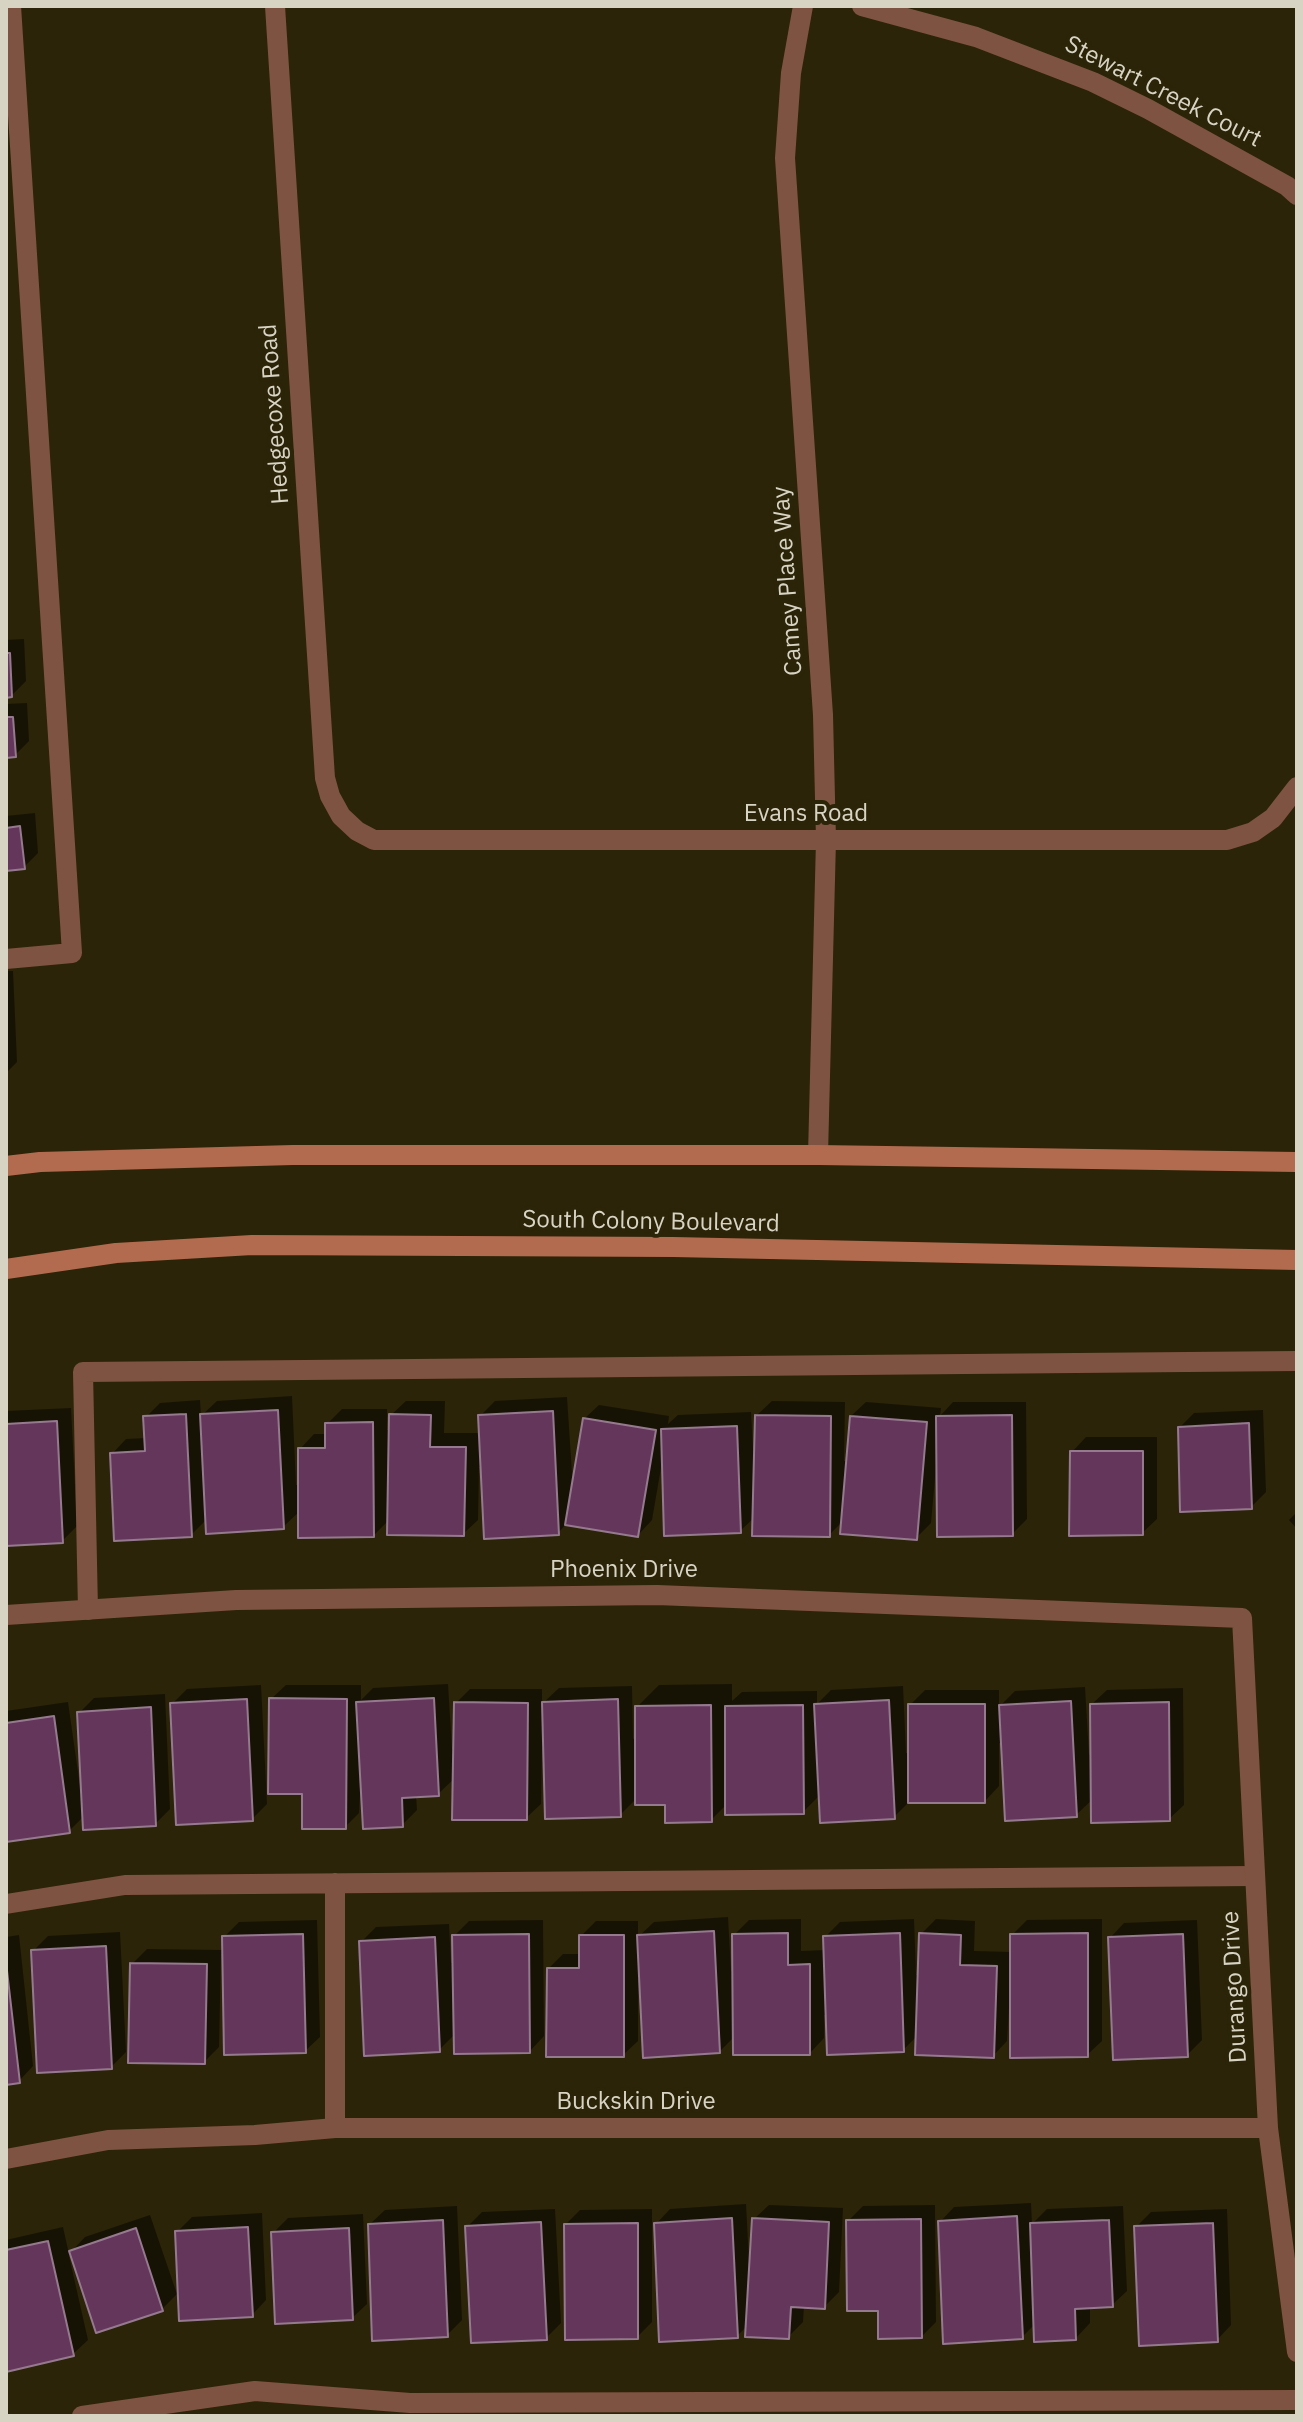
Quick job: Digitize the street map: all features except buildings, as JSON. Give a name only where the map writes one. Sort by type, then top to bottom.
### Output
[{"type":"main road","points":[[6,1166],[40,1162],[293,1155],[818,1155],[1297,1162]]},
{"type":"main road","name":"South Colony Boulevard","points":[[6,1269],[116,1253],[252,1245],[673,1247],[1297,1260]]},
{"type":"street","points":[[6,959],[72,953],[12,108],[11,6]]},
{"type":"street","name":"Hedgecoxe Road","points":[[275,6],[325,778],[341,816]]},
{"type":"street","name":"Camey Place Way","points":[[803,6],[791,73],[785,158],[823,715],[826,840],[818,1155]]},
{"type":"street","name":"Stewart Creek Court","points":[[862,6],[976,37],[1093,82],[1148,109],[1287,186],[1297,195]]},
{"type":"street","name":"Evans Road","points":[[341,816],[357,831],[374,840],[1227,840],[1253,832],[1273,818],[1297,787]]},
{"type":"street","points":[[88,1610],[83,1372],[1297,1361]]},
{"type":"street","name":"Phoenix Drive","points":[[6,1615],[236,1600],[657,1595],[1242,1618]]},
{"type":"street","name":"Durango Drive","points":[[1242,1618],[1268,2128],[1297,2352]]},
{"type":"street","points":[[6,1904],[125,1885],[1255,1876]]},
{"type":"street","points":[[335,1883],[335,2128]]},
{"type":"street","name":"Buckskin Drive","points":[[6,2159],[108,2140],[255,2135],[335,2128],[1268,2128]]},
{"type":"street","points":[[82,2416],[255,2391],[410,2409],[1297,2400]]}]
